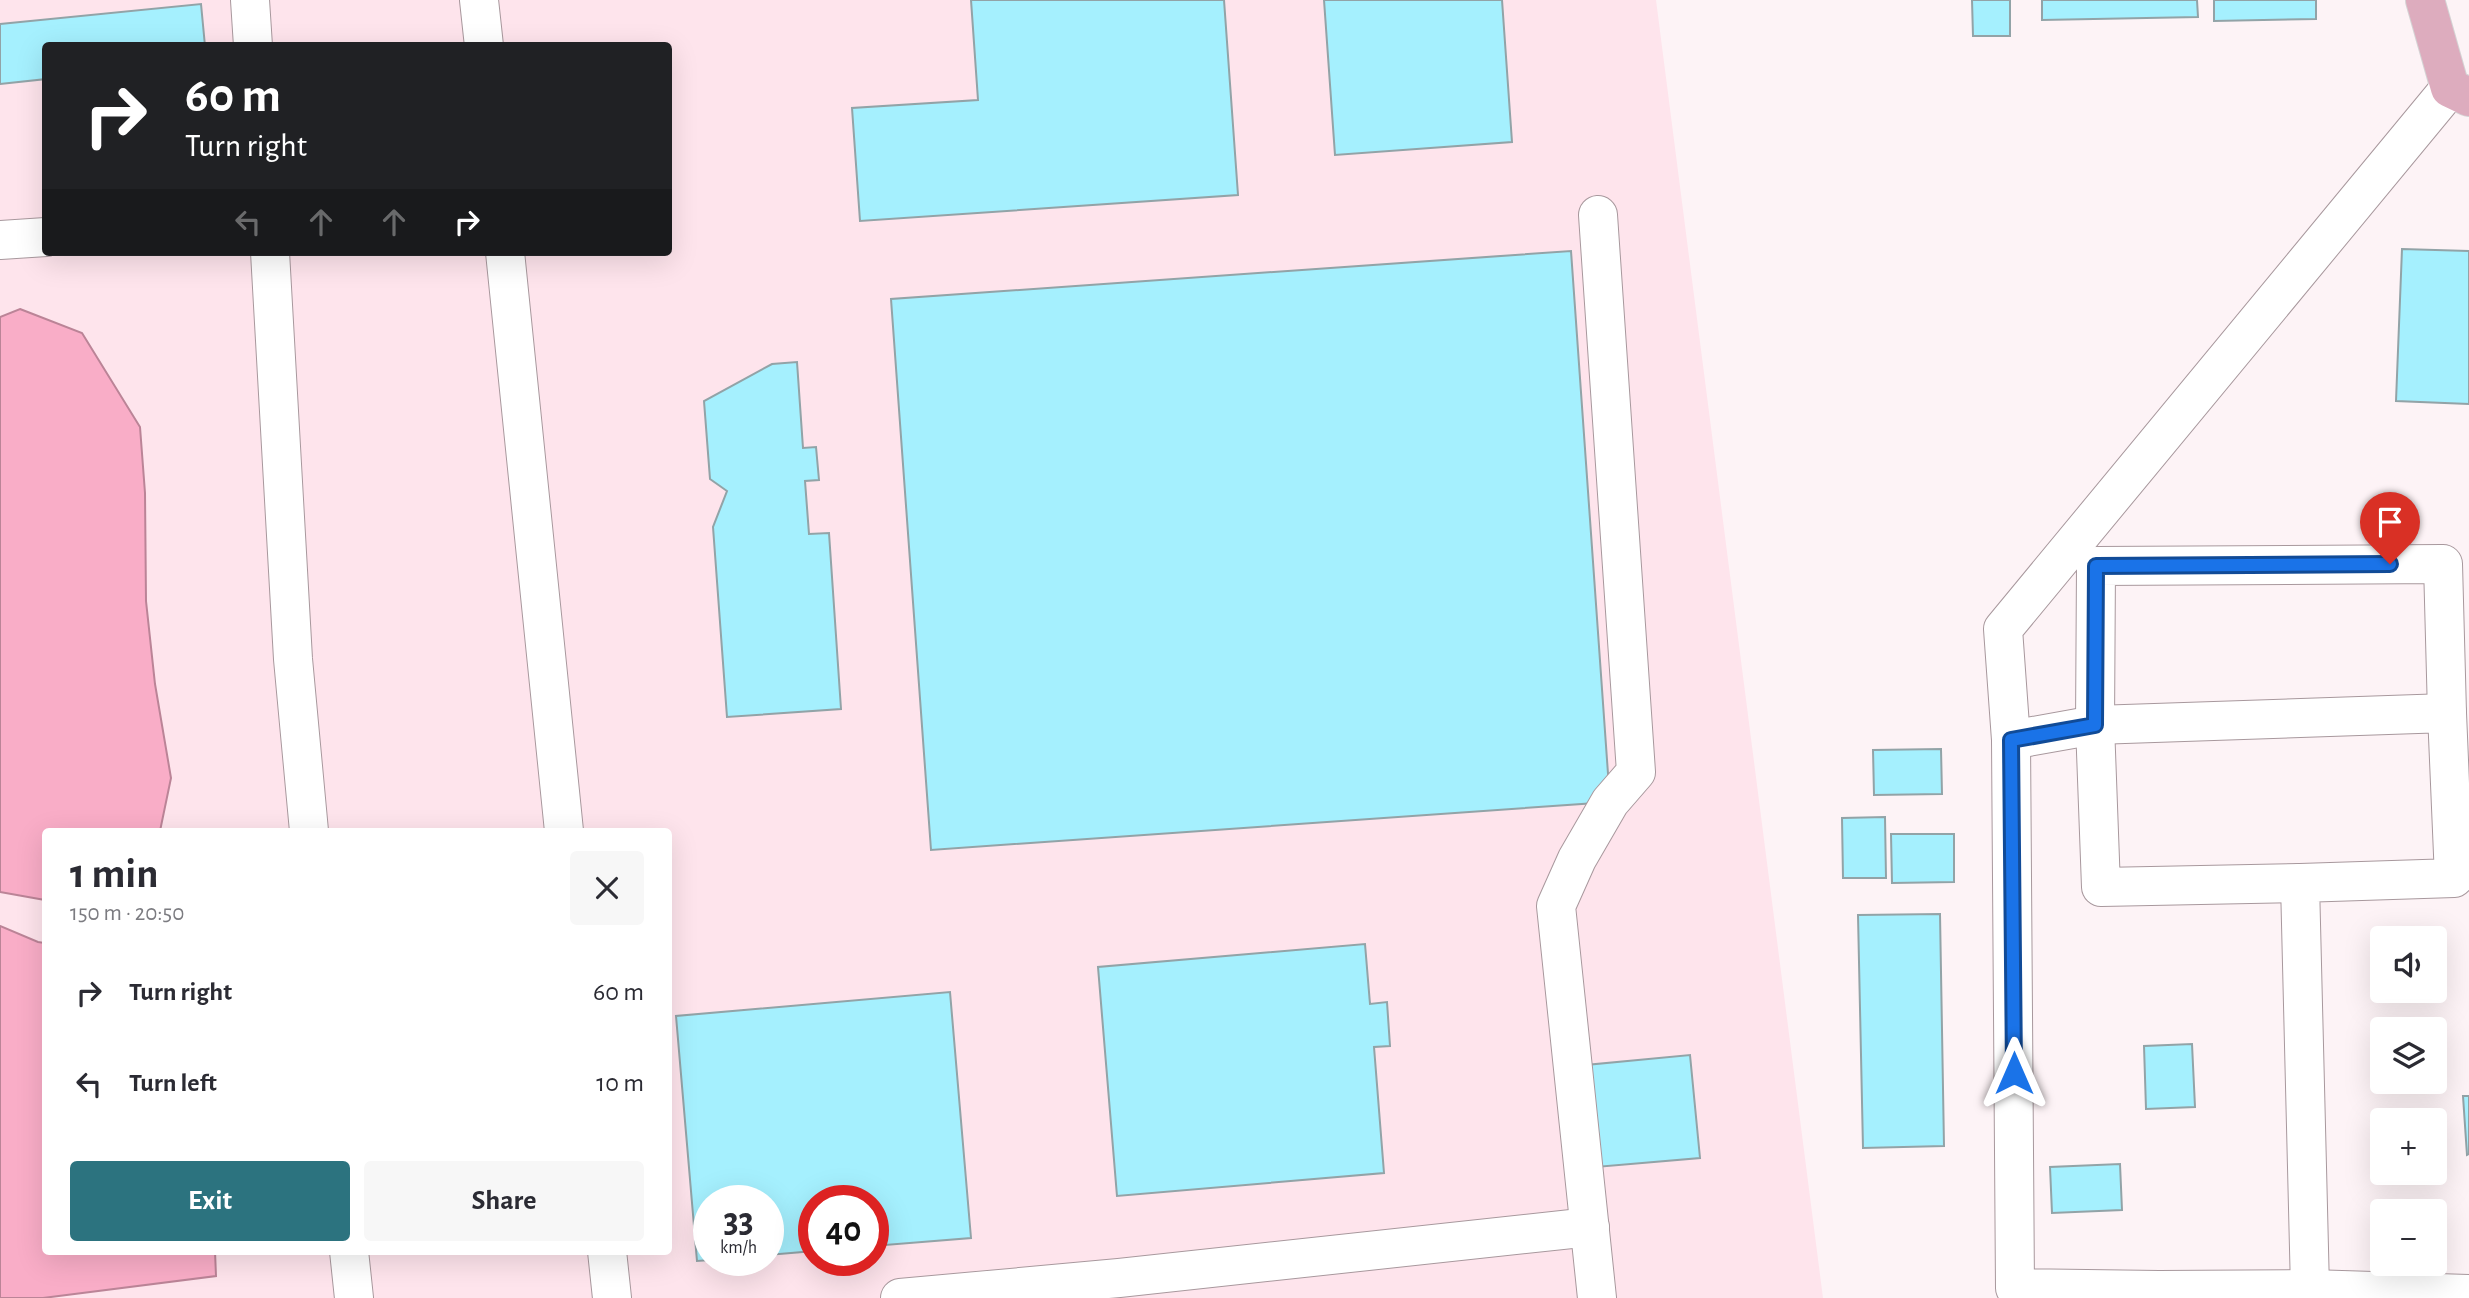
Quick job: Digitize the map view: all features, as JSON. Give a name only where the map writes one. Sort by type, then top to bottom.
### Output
[{"type":"main road","points":[[2425,0],[2459,92]]},
{"type":"street","points":[[250,0],[253,42]]},
{"type":"street","points":[[480,0],[484,42]]},
{"type":"street","points":[[2459,92],[2003,629],[2011,740],[2015,1288],[2159,1294],[2310,1289],[2469,1294]]},
{"type":"street","points":[[1597,1298],[1556,906],[1577,859],[1610,802],[1636,772],[1598,215]]},
{"type":"street","points":[[0,240],[42,237]]},
{"type":"street","points":[[270,256],[293,659],[309,828]]},
{"type":"street","points":[[505,256],[564,828]]},
{"type":"street","points":[[2443,564],[2447,713],[2454,878],[2101,887],[2095,725],[2096,566],[2443,564]]},
{"type":"street","points":[[2011,740],[2095,725],[2447,713]]},
{"type":"street","points":[[2300,883],[2310,1289]]},
{"type":"street","points":[[900,1298],[1121,1288],[1590,1227]]},
{"type":"street","points":[[349,1255],[354,1298]]},
{"type":"street","points":[[607,1255],[612,1298]]},
{"type":"shaded area","points":[[0,0],[1656,0],[1823,1298],[0,1298]]},
{"type":"shaded area","points":[[20,309],[82,333],[140,427],[145,493],[146,601],[155,684],[171,778],[161,828],[42,828],[42,899],[0,892],[0,317]]},
{"type":"shaded area","points":[[0,926],[42,943],[42,1255],[215,1255],[216,1276],[43,1298],[0,1298]]},
{"type":"building","points":[[971,0],[1224,0],[1238,195],[860,221],[852,108],[978,100]]},
{"type":"building","points":[[1324,0],[1502,0],[1512,142],[1335,155]]},
{"type":"building","points":[[1972,0],[2010,0],[2010,36],[1973,36]]},
{"type":"building","points":[[2042,0],[2197,0],[2198,17],[2042,20]]},
{"type":"building","points":[[2214,0],[2316,0],[2316,19],[2214,21]]},
{"type":"building","points":[[201,4],[205,42],[42,42],[42,79],[0,84],[0,24]]},
{"type":"building","points":[[2402,249],[2469,251],[2469,404],[2396,401]]},
{"type":"building","points":[[1571,251],[1610,802],[931,850],[891,299]]},
{"type":"building","points":[[797,362],[803,448],[816,447],[819,480],[805,481],[809,534],[829,533],[841,709],[727,717],[713,527],[727,491],[710,479],[704,401],[772,364]]},
{"type":"building","points":[[1941,749],[1942,794],[1874,795],[1873,750]]},
{"type":"building","points":[[1885,817],[1886,878],[1843,878],[1842,818]]},
{"type":"building","points":[[1891,834],[1954,834],[1954,882],[1892,883]]},
{"type":"building","points":[[1940,914],[1944,1146],[1863,1148],[1858,915]]},
{"type":"building","points":[[1365,944],[1370,1004],[1387,1002],[1390,1046],[1374,1047],[1384,1173],[1117,1196],[1098,967]]},
{"type":"building","points":[[950,992],[971,1238],[889,1245],[889,1185],[798,1185],[798,1252],[784,1254],[784,1185],[693,1185],[693,1214],[676,1016]]},
{"type":"building","points":[[2192,1044],[2195,1107],[2146,1109],[2144,1046]]},
{"type":"building","points":[[1690,1055],[1700,1158],[1596,1167],[1586,1065]]},
{"type":"building","points":[[2463,1096],[2469,1096],[2467,1155]]},
{"type":"building","points":[[2120,1164],[2122,1210],[2052,1213],[2050,1167]]},
{"type":"route","points":[[2014,1073],[2011,740],[2095,725],[2096,566],[2390,564]]}]
